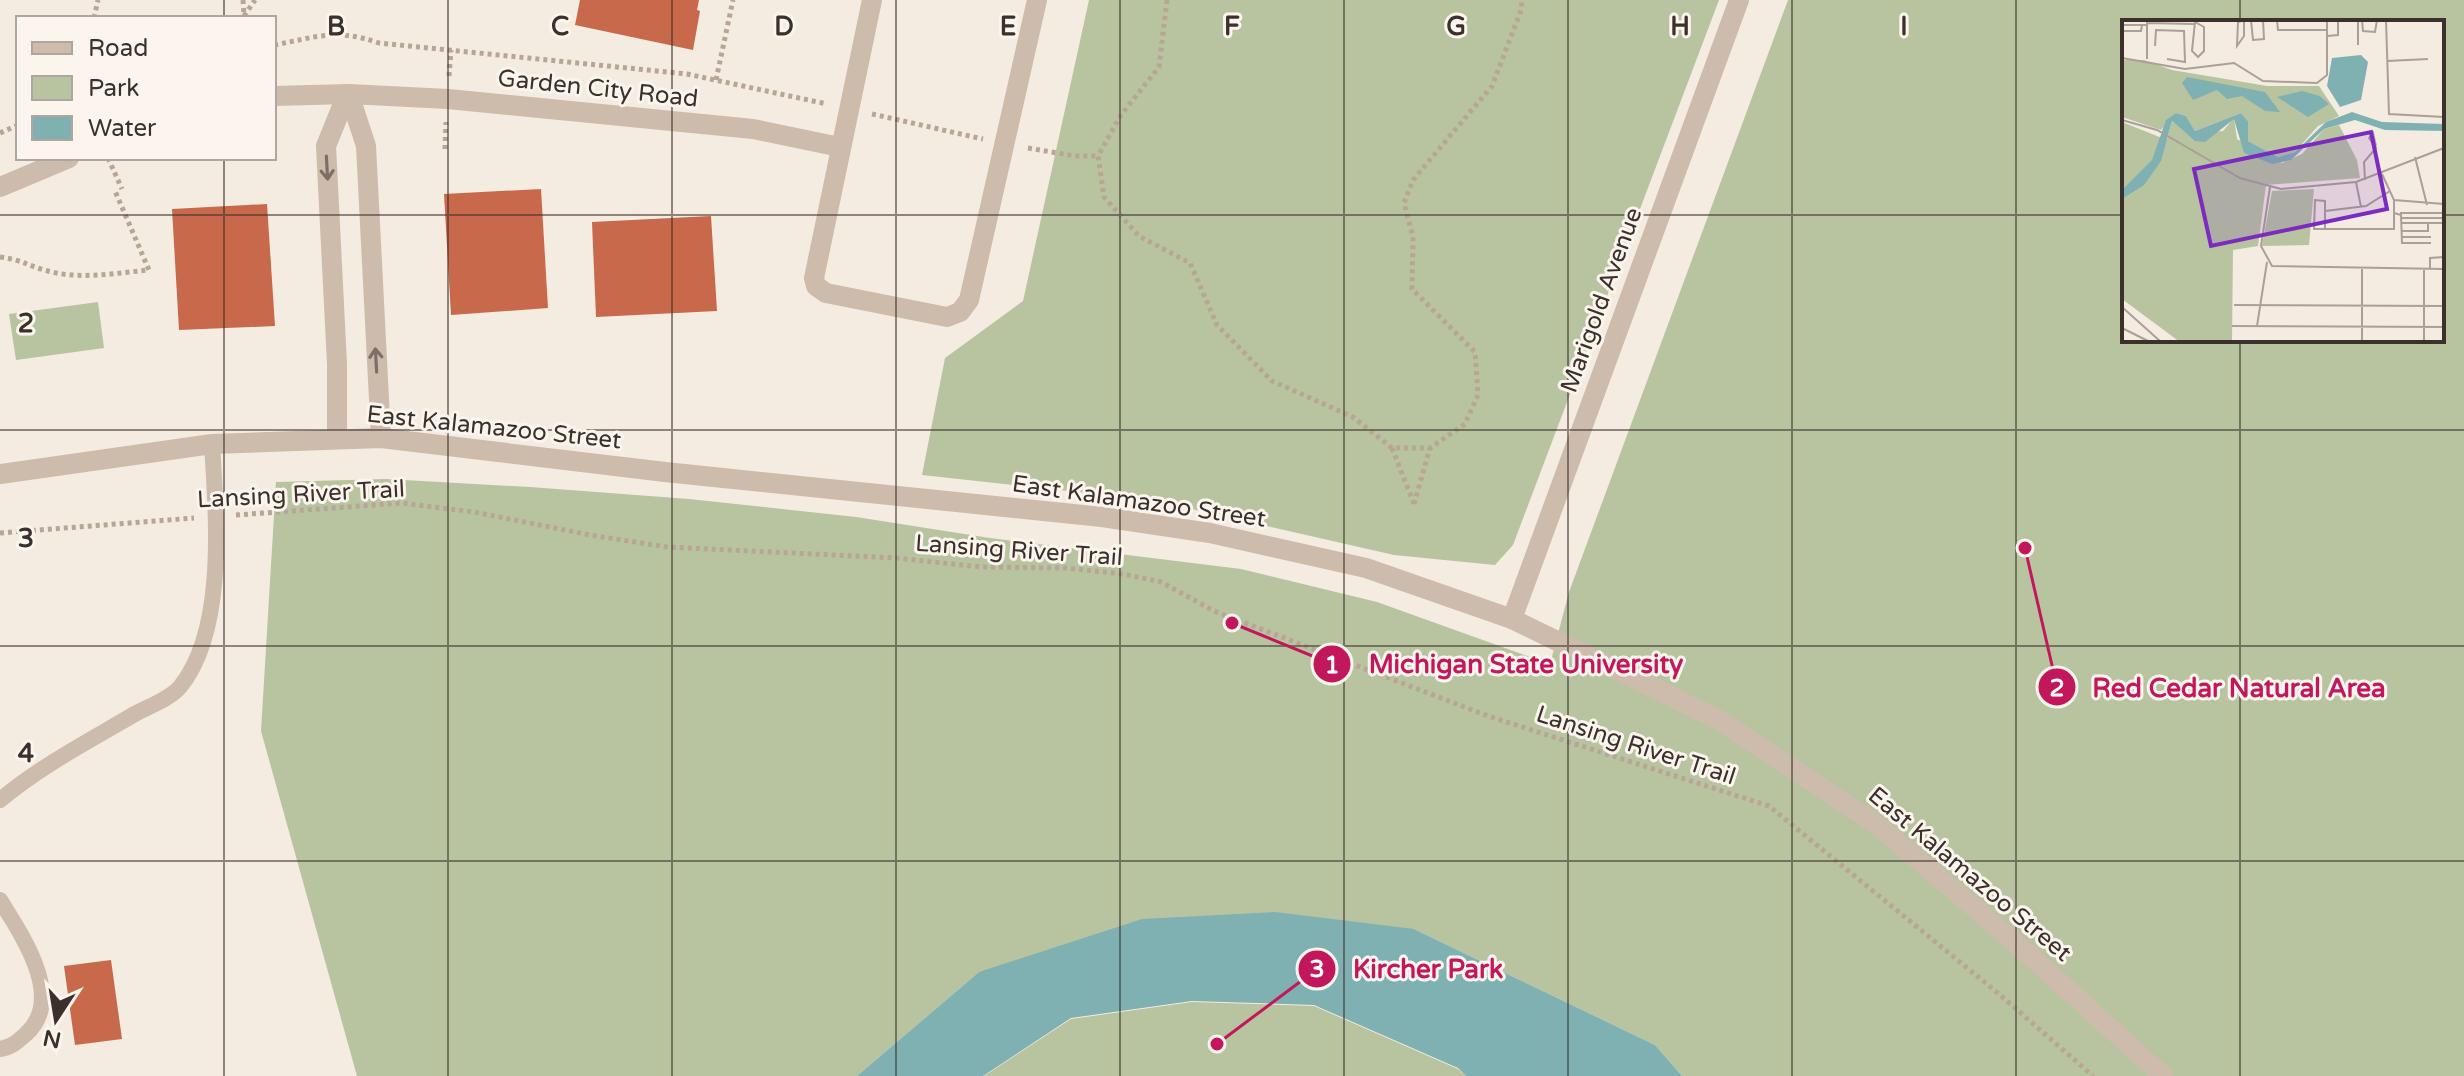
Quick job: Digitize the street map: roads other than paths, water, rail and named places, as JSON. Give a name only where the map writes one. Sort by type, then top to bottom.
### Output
[{"type":"street","points":[[872,0],[814,278],[816,286],[826,293],[947,317],[960,312],[969,300],[1037,0]]},
{"type":"street","name":"Marigold Avenue","points":[[1512,619],[1739,0]]},
{"type":"street","points":[[337,438],[337,364],[326,146],[348,94]]},
{"type":"street","points":[[348,94],[366,146],[381,438]]},
{"type":"street","name":"Garden City Road","points":[[276,96],[348,94],[448,99],[753,129],[840,147]]},
{"type":"street","points":[[0,187],[64,160]]},
{"type":"street","name":"East Kalamazoo Street","points":[[0,474],[212,444],[381,438],[665,472],[1102,517],[1210,533],[1366,568],[1512,619],[1719,720],[1876,824],[2163,1076]]},
{"type":"lane","points":[[0,800],[30,775],[179,689],[199,652],[213,605],[216,517],[212,444]]},
{"type":"lane","points":[[0,900],[31,949],[42,997],[32,1029],[12,1047],[0,1049]]},
{"type":"water","points":[[1275,912],[1414,929],[1655,1045],[1682,1076],[1466,1076],[1458,1068],[1314,1005],[1192,1001],[1071,1018],[983,1076],[857,1076],[979,972],[1142,919]]},
{"type":"place","name":"Red Cedar Natural Area","points":[[2025,548]]},
{"type":"place","name":"Michigan State University","points":[[1232,623]]},
{"type":"place","name":"Kircher Park","points":[[1217,1044]]}]
